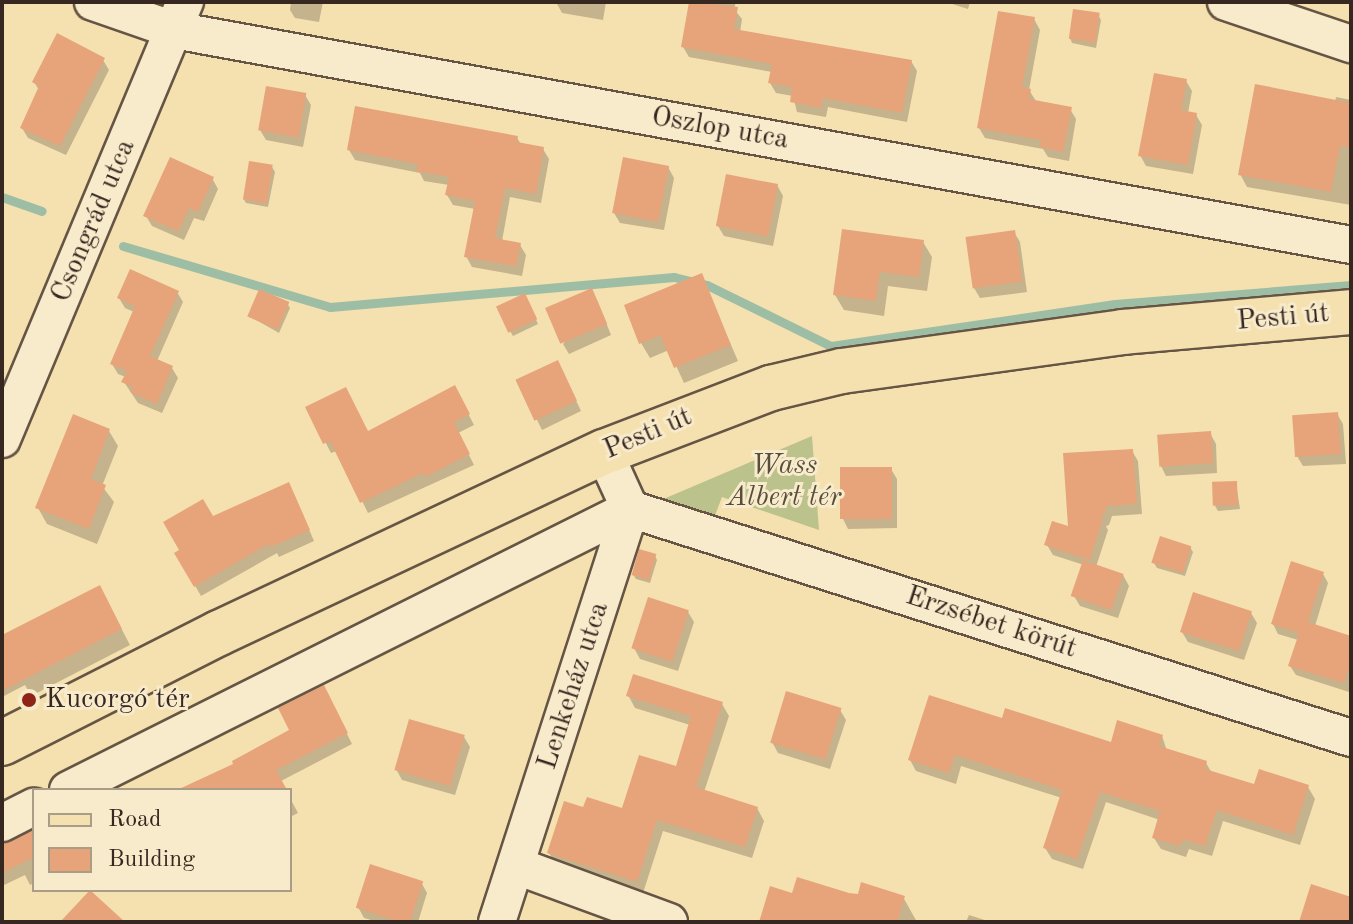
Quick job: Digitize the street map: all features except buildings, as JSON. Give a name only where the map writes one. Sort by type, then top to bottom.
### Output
[{"type":"main road","name":"Pesti út","points":[[2,743],[219,633],[604,452],[771,388],[842,371],[1123,332],[1351,312]]},
{"type":"street","name":"Oszlop utca","points":[[93,2],[179,16],[1351,245]]},
{"type":"street","points":[[1226,2],[1351,44]]},
{"type":"street","name":"Csongrád utca","points":[[2,439],[179,16]]},
{"type":"street","points":[[72,788],[630,509],[604,452]]},
{"type":"street","name":"Erzsébet körút","points":[[630,509],[1351,738]]},
{"type":"street","name":"Lenkeház utca","points":[[497,922],[630,509]]},
{"type":"street","points":[[2,823],[32,808]]},
{"type":"street","points":[[517,866],[669,922]]},
{"type":"green space","name":"Wass Albert tér","points":[[812,436],[819,530],[722,497],[714,518],[661,500]]},
{"type":"waterway","points":[[2,197],[42,211]]},
{"type":"waterway","points":[[123,246],[330,307],[674,277],[707,285],[831,346],[1115,304],[1351,285]]},
{"type":"place","name":"Kucorgó tér","points":[[29,700]]}]
